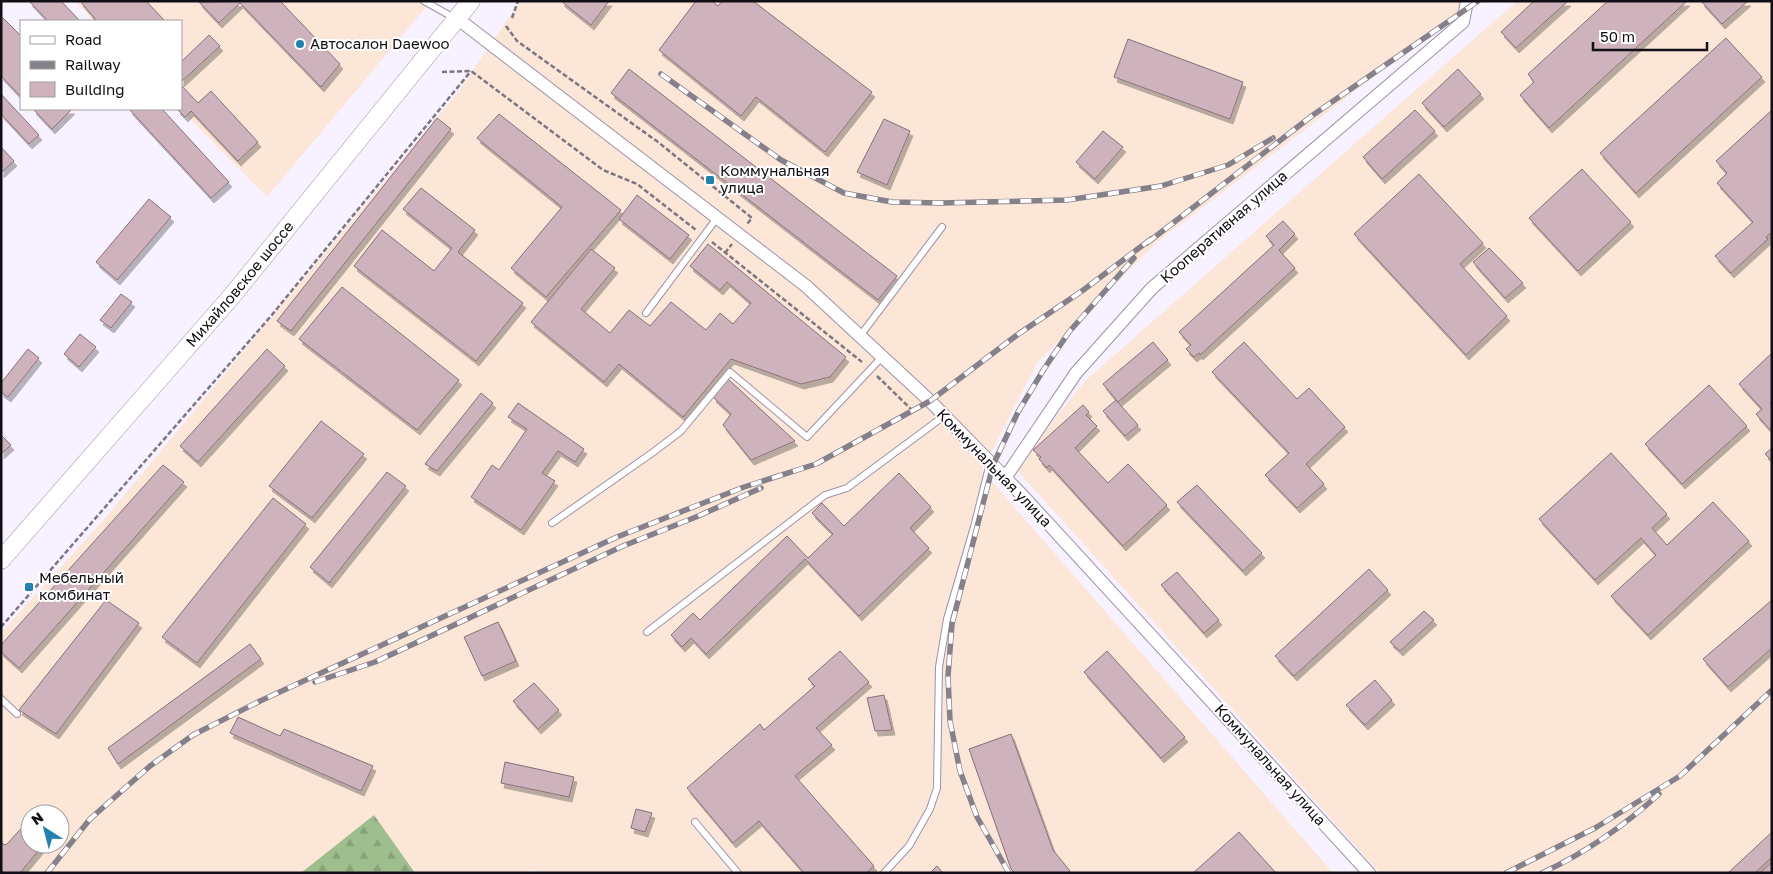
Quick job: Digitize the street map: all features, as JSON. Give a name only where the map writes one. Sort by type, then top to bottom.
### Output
[{"type":"main road","name":"Михайловское шоссе","points":[[1,560],[231,297],[471,1]]},
{"type":"street","name":"Кооперативная улица","points":[[1005,478],[1076,373],[1152,288],[1463,22],[1467,1]]},
{"type":"street","name":"Коммунальная улица","points":[[458,19],[806,286],[860,336],[990,462],[1369,873]]},
{"type":"lane","points":[[424,1],[458,19]]},
{"type":"lane","points":[[646,313],[717,218]]},
{"type":"lane","points":[[860,336],[942,226]]},
{"type":"lane","points":[[552,523],[681,431],[730,372],[808,437],[882,357]]},
{"type":"lane","points":[[647,632],[825,495],[847,488],[944,416]]},
{"type":"lane","points":[[884,873],[909,846],[930,809],[937,788],[939,667],[947,620],[974,527],[990,462]]},
{"type":"lane","points":[[1,699],[17,714]]},
{"type":"lane","points":[[696,822],[738,873]]},
{"type":"path","points":[[512,18],[518,1]]},
{"type":"path","points":[[506,26],[517,41],[658,142],[752,218]]},
{"type":"path","points":[[442,72],[471,71],[602,170],[637,184],[851,352],[913,411]]},
{"type":"path","points":[[1,627],[271,316],[471,71]]},
{"type":"shaded area","points":[[75,1],[431,1],[267,197],[181,110],[182,20],[93,20]]},
{"type":"shaded area","points":[[520,1],[1473,1],[1156,243],[1037,363],[982,470],[1333,873],[546,873],[532,870],[523,873],[1,873],[1,633],[107,516],[459,91]]},
{"type":"shaded area","points":[[1517,1],[1772,1],[1772,873],[1380,873],[1015,468],[1085,381]]},
{"type":"green space","points":[[374,815],[415,873],[301,873],[306,869]]},
{"type":"building","points":[[29,1],[61,1],[79,20],[47,20]]},
{"type":"building","points":[[80,1],[146,1],[164,20],[96,20]]},
{"type":"building","name":"Автосалон Daewoo","points":[[280,1],[340,64],[321,87],[240,3],[219,23],[199,2]]},
{"type":"building","points":[[561,1],[609,1],[591,25]]},
{"type":"building","points":[[696,1],[712,1],[718,6],[722,1],[753,1],[872,92],[825,152],[756,97],[741,116],[659,50]]},
{"type":"building","points":[[1534,1],[1568,1],[1516,48],[1501,32]]},
{"type":"building","points":[[1608,1],[1687,1],[1549,128],[1520,95],[1534,82],[1528,74]]},
{"type":"building","points":[[1701,1],[1748,1],[1722,24]]},
{"type":"building","points":[[1,16],[20,35],[20,96],[1,76]]},
{"type":"building","points":[[209,35],[220,46],[182,81],[182,61]]},
{"type":"building","points":[[1726,38],[1762,77],[1636,193],[1600,153]]},
{"type":"building","points":[[1128,39],[1243,82],[1230,119],[1114,77]]},
{"type":"building","points":[[629,69],[897,276],[878,300],[611,93]]},
{"type":"building","points":[[1458,69],[1481,94],[1444,127],[1422,103]]},
{"type":"building","points":[[182,86],[198,103],[211,91],[258,142],[238,161],[191,111],[185,117],[178,110],[182,110]]},
{"type":"building","points":[[1,94],[39,135],[29,144],[1,114]]},
{"type":"building","points":[[34,110],[71,110],[52,129]]},
{"type":"building","points":[[130,110],[163,110],[229,182],[211,198]]},
{"type":"building","points":[[1415,110],[1435,131],[1382,179],[1363,157]]},
{"type":"building","points":[[1772,110],[1772,232],[1766,237],[1768,239],[1731,273],[1715,256],[1753,222],[1717,183],[1727,173],[1716,161]]},
{"type":"building","points":[[499,114],[621,210],[546,297],[511,268],[562,207],[477,138]]},
{"type":"building","points":[[437,118],[451,129],[291,331],[277,321]]},
{"type":"building","points":[[884,119],[910,131],[887,185],[857,172]]},
{"type":"building","points":[[1103,131],[1123,147],[1095,179],[1076,162]]},
{"type":"building","points":[[1,147],[14,161],[1,173]]},
{"type":"building","points":[[1582,169],[1631,222],[1578,271],[1529,218]]},
{"type":"building","points":[[1419,174],[1483,243],[1460,264],[1507,316],[1466,355],[1354,234]]},
{"type":"building","points":[[421,188],[475,230],[458,252],[523,303],[476,361],[354,266],[382,230],[434,271],[452,248],[403,209]]},
{"type":"building","points":[[637,195],[689,235],[670,259],[619,219]]},
{"type":"building","points":[[149,199],[171,217],[117,280],[96,262]]},
{"type":"building","points":[[1283,221],[1295,234],[1279,250],[1295,268],[1200,355],[1199,353],[1194,357],[1186,349],[1191,345],[1179,332],[1274,245],[1266,236]]},
{"type":"building","points":[[708,244],[846,357],[830,377],[801,384],[731,359],[683,417],[619,364],[604,382],[531,322],[591,249],[615,268],[581,309],[610,333],[629,310],[650,326],[671,302],[706,330],[720,313],[733,324],[751,303],[727,282],[720,290],[690,266]]},
{"type":"building","points":[[1489,248],[1523,283],[1505,298],[1473,262]]},
{"type":"building","points":[[342,287],[459,380],[417,430],[299,339]]},
{"type":"building","points":[[121,294],[132,302],[111,328],[100,320]]},
{"type":"building","points":[[80,334],[96,347],[79,367],[64,354]]},
{"type":"building","points":[[1153,342],[1168,360],[1118,402],[1103,384]]},
{"type":"building","points":[[1244,342],[1297,399],[1309,388],[1345,427],[1306,464],[1324,484],[1297,508],[1265,475],[1289,453],[1212,372]]},
{"type":"building","points":[[28,349],[39,358],[8,397],[1,392],[1,383]]},
{"type":"building","points":[[267,349],[285,366],[198,462],[180,446]]},
{"type":"building","points":[[1772,353],[1772,402],[1770,403],[1772,404],[1772,432],[1756,414],[1762,409],[1739,384]]},
{"type":"building","points":[[728,379],[795,441],[751,460],[723,425],[731,414],[713,397]]},
{"type":"building","points":[[1709,385],[1747,426],[1682,484],[1645,444]]},
{"type":"building","points":[[481,393],[493,403],[437,471],[425,464]]},
{"type":"building","points":[[1116,400],[1138,425],[1125,436],[1103,411]]},
{"type":"building","points":[[518,403],[584,449],[575,462],[558,451],[542,473],[555,481],[521,530],[471,497],[492,465],[499,470],[527,429],[508,417]]},
{"type":"building","points":[[1083,405],[1089,412],[1086,415],[1097,426],[1075,448],[1108,483],[1128,464],[1167,505],[1123,546],[1049,465],[1047,468],[1039,459],[1041,457],[1033,450]]},
{"type":"building","points":[[321,421],[364,454],[312,518],[269,486]]},
{"type":"building","points":[[1,435],[11,445],[1,454]]},
{"type":"building","points":[[1772,448],[1772,461],[1765,454]]},
{"type":"building","points":[[1611,453],[1667,514],[1652,528],[1667,545],[1713,502],[1749,541],[1648,635],[1611,596],[1656,555],[1641,538],[1595,580],[1539,519]]},
{"type":"building","points":[[163,465],[184,482],[19,668],[1,652],[1,645]]},
{"type":"building","points":[[387,472],[406,486],[329,583],[310,567]]},
{"type":"building","points":[[899,473],[931,507],[910,528],[929,548],[859,616],[805,559],[706,654],[691,638],[682,647],[671,635],[693,613],[700,620],[787,536],[808,558],[833,534],[812,513],[822,503],[844,526]]},
{"type":"building","points":[[1197,485],[1262,553],[1243,571],[1177,502]]},
{"type":"building","points":[[273,498],[306,524],[197,663],[162,637]]},
{"type":"building","points":[[1369,569],[1388,590],[1294,676],[1275,656]]},
{"type":"building","points":[[1177,572],[1219,620],[1204,633],[1161,585]]},
{"type":"building","points":[[106,600],[139,623],[56,734],[19,710]]},
{"type":"building","points":[[1772,600],[1772,648],[1728,687],[1703,659]]},
{"type":"building","points":[[1424,611],[1434,620],[1400,651],[1390,642]]},
{"type":"building","points":[[498,622],[516,661],[482,676],[464,637]]},
{"type":"building","points":[[250,644],[261,659],[118,764],[108,748]]},
{"type":"building","points":[[840,651],[869,682],[816,728],[832,745],[795,776],[874,866],[866,873],[804,873],[759,821],[733,843],[687,788],[760,724],[764,730],[815,686],[808,679]]},
{"type":"building","points":[[1107,651],[1185,737],[1161,758],[1084,672]]},
{"type":"building","points":[[1375,680],[1392,700],[1365,725],[1346,705]]},
{"type":"building","points":[[534,683],[559,710],[538,729],[513,701]]},
{"type":"building","points":[[884,695],[892,730],[875,731],[867,698]]},
{"type":"building","points":[[238,717],[280,736],[284,729],[373,766],[361,791],[230,733]]},
{"type":"building","points":[[1011,734],[1053,850],[1070,871],[1068,873],[1015,873],[1011,869],[969,749]]},
{"type":"building","points":[[505,762],[574,777],[569,797],[501,783]]},
{"type":"building","points":[[636,809],[652,813],[645,832],[631,828]]},
{"type":"building","points":[[20,830],[20,854],[36,854],[20,873],[1,871],[1,843],[6,845]]},
{"type":"building","points":[[1239,832],[1276,873],[1193,873]]},
{"type":"building","points":[[1772,832],[1772,857],[1755,873],[1728,873]]},
{"type":"building","points":[[1772,862],[1772,873],[1760,873]]},
{"type":"building","points":[[937,866],[943,873],[930,873]]},
{"type":"railway","points":[[1147,243],[1313,115],[1478,1]]},
{"type":"railway","points":[[661,74],[781,160],[844,193],[892,202],[940,203],[1067,200],[1161,186],[1228,165],[1273,138]]},
{"type":"railway","points":[[47,873],[90,819],[150,766],[193,735],[260,701],[617,537],[744,487],[816,464],[930,401],[1017,335],[1082,291],[1151,239]]},
{"type":"railway","points":[[1009,873],[977,817],[960,771],[950,721],[948,676],[952,624],[993,465],[1018,412],[1069,332],[1134,258]]},
{"type":"railway","points":[[315,682],[375,662],[623,546],[696,517],[761,488]]},
{"type":"railway","points":[[1506,873],[1595,828],[1680,776],[1772,690]]},
{"type":"railway","points":[[1542,873],[1574,857],[1604,838],[1659,794]]},
{"type":"place","name":"Автосалон Daewoo","points":[[300,44]]},
{"type":"place","name":"Коммунальная улица","points":[[710,180]]},
{"type":"place","name":"Мебельный комбинат","points":[[29,587]]}]
